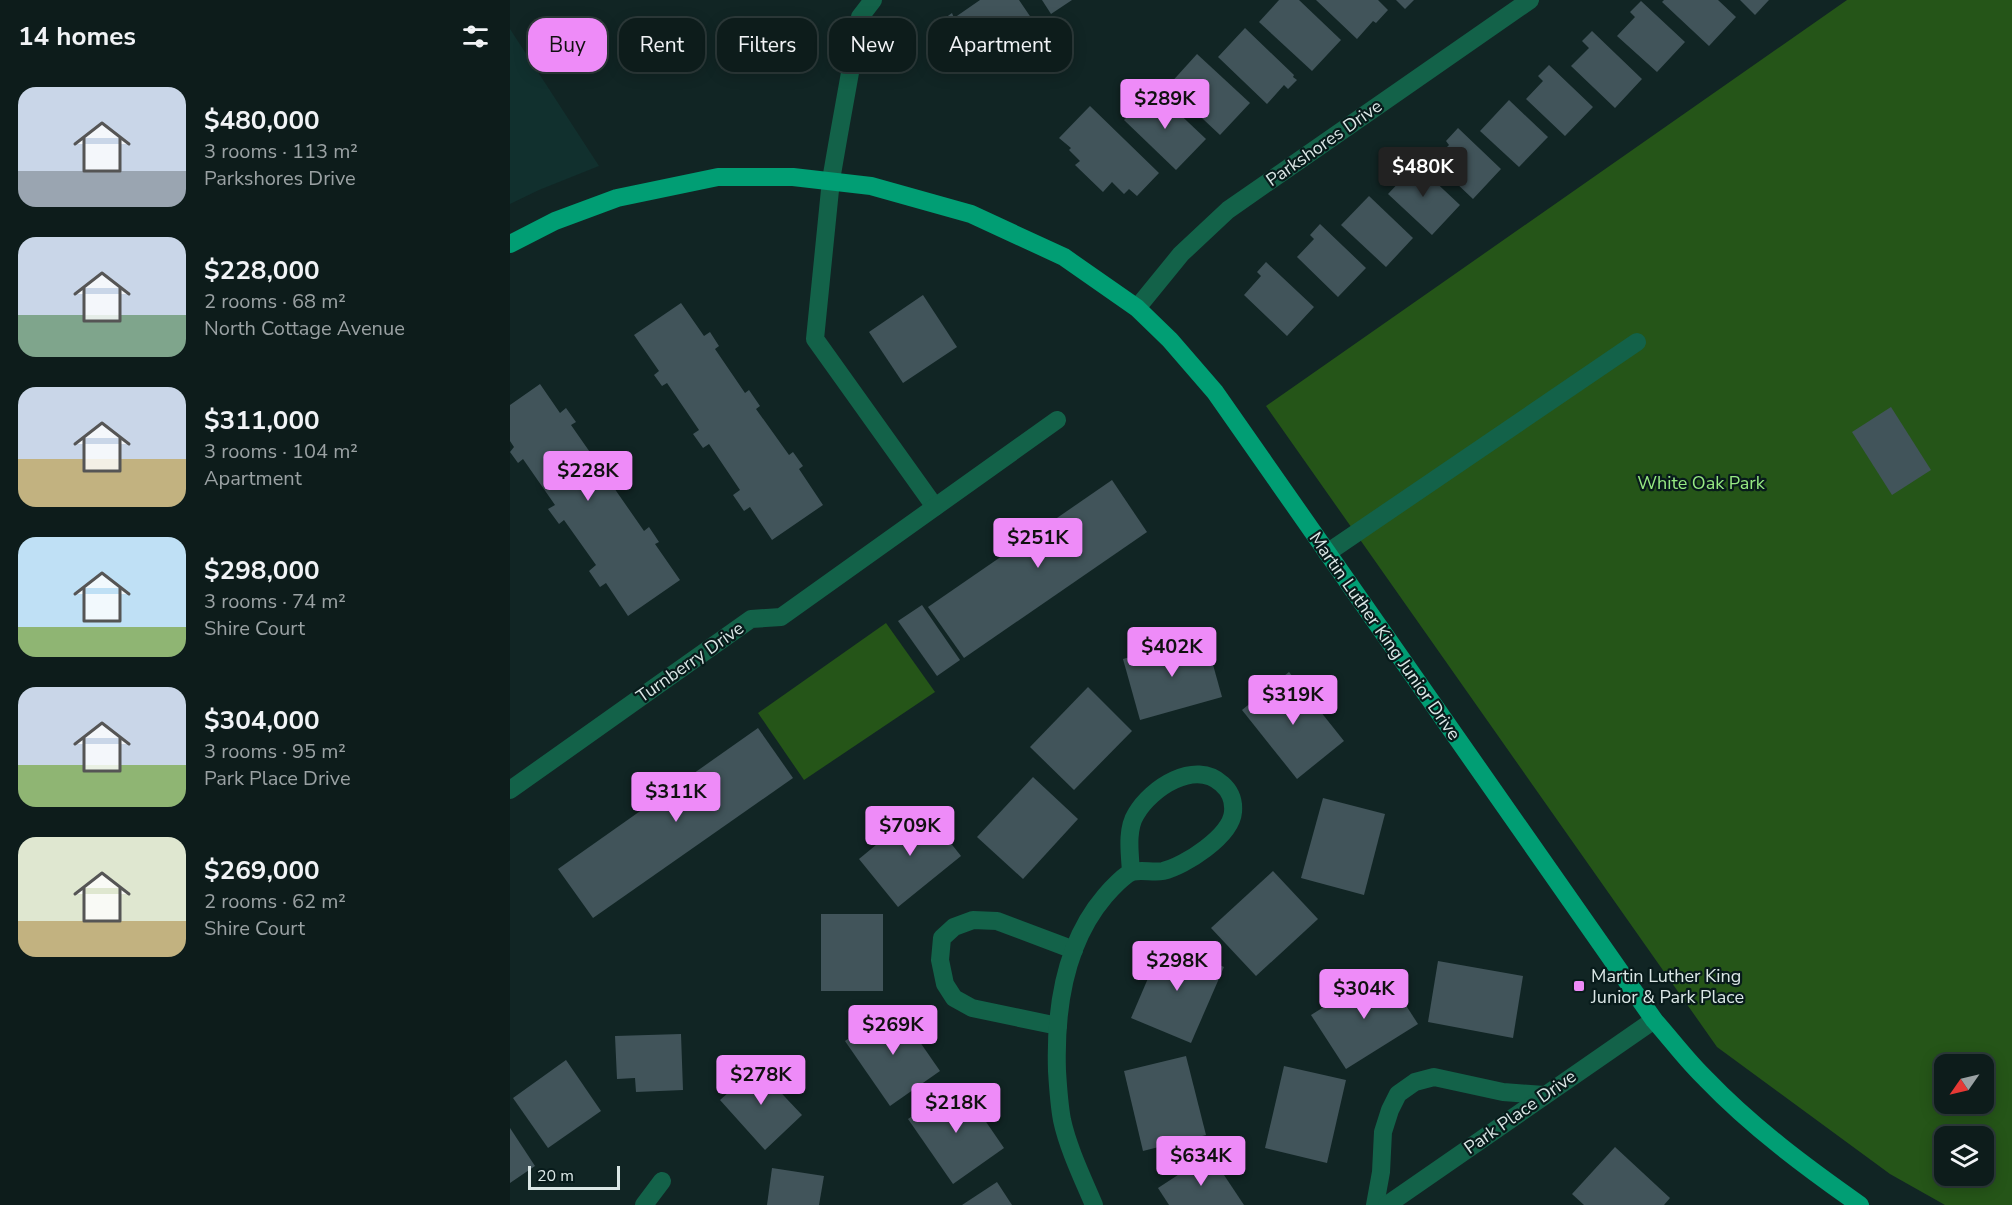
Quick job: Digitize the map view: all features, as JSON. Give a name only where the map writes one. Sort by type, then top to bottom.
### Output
[{"type":"main road","name":"Martin Luther King Junior Drive","points":[[510,244],[555,221],[617,198],[718,177],[793,177],[831,180],[871,186],[971,214],[1064,257],[1137,308],[1170,340],[1215,392],[1654,1020],[1705,1079],[1762,1131],[1860,1205]]},
{"type":"street","points":[[873,0],[860,17],[831,180],[815,339],[935,507]]},
{"type":"street","name":"Parkshores Drive","points":[[1137,308],[1181,254],[1228,210],[1530,0]]},
{"type":"street","points":[[1328,553],[1637,342]]},
{"type":"street","name":"Turnberry Drive","points":[[510,790],[751,619],[781,617],[1057,420]]},
{"type":"street","points":[[1094,1205],[1062,1121],[1058,1085],[1058,1026],[1059,1004],[1067,970],[1092,911],[1109,890],[1131,872],[1163,871],[1185,862],[1227,831],[1233,813],[1230,792],[1215,777],[1197,775],[1174,779],[1152,794],[1135,815],[1130,838],[1131,872]]},
{"type":"street","points":[[1058,1026],[972,1008],[954,998],[945,984],[940,960],[942,938],[954,927],[973,920],[997,921],[1074,950]]},
{"type":"street","name":"Park Place Drive","points":[[1388,1205],[1654,1020]]},
{"type":"street","points":[[1375,1205],[1381,1172],[1383,1132],[1390,1110],[1398,1095],[1415,1082],[1434,1077],[1503,1092],[1544,1095]]},
{"type":"street","points":[[644,1205],[662,1181]]},
{"type":"shaded area","points":[[510,29],[528,57],[528,72],[538,72],[599,166],[510,204]]},
{"type":"green space","name":"White Oak Park","points":[[1847,0],[2012,0],[2012,1205],[1945,1205],[1890,1174],[1717,1047],[1266,406]]},
{"type":"green space","points":[[886,623],[935,692],[804,780],[758,713]]},
{"type":"building","points":[[980,0],[1019,0],[1031,18],[954,18]]},
{"type":"building","points":[[1042,0],[1072,0],[1051,14]]},
{"type":"building","points":[[1279,0],[1299,0],[1341,40],[1312,71],[1259,22]]},
{"type":"building","points":[[1316,0],[1378,0],[1388,10],[1376,23],[1373,21],[1357,39]]},
{"type":"building","points":[[1396,0],[1414,0],[1405,9]]},
{"type":"building","points":[[1664,0],[1718,0],[1736,17],[1709,46],[1662,2]]},
{"type":"building","points":[[1740,0],[1769,0],[1755,15]]},
{"type":"building","points":[[1641,1],[1685,42],[1657,72],[1617,36],[1635,17],[1630,12]]},
{"type":"building","points":[[1245,28],[1297,80],[1288,89],[1284,85],[1267,104],[1218,57]]},
{"type":"building","points":[[1592,31],[1642,79],[1615,108],[1571,66],[1589,48],[1582,41]]},
{"type":"building","points":[[1197,54],[1250,103],[1220,135],[1168,86]]},
{"type":"building","points":[[1549,65],[1593,107],[1565,136],[1526,99],[1543,81],[1538,76]]},
{"type":"building","points":[[1153,89],[1206,139],[1176,170],[1124,120]]},
{"type":"building","points":[[1509,100],[1548,137],[1519,167],[1480,131]]},
{"type":"building","points":[[1090,106],[1159,173],[1137,196],[1129,189],[1124,194],[1112,182],[1103,192],[1075,165],[1080,161],[1069,150],[1071,148],[1059,138]]},
{"type":"building","points":[[1458,128],[1501,169],[1473,199],[1433,161],[1449,145],[1446,141]]},
{"type":"building","points":[[1412,160],[1460,205],[1432,235],[1388,194],[1405,176],[1401,172]]},
{"type":"building","points":[[1369,196],[1413,238],[1386,267],[1341,225]]},
{"type":"building","points":[[1320,224],[1366,268],[1338,297],[1297,257],[1314,239],[1310,235]]},
{"type":"building","points":[[1266,262],[1314,307],[1287,336],[1244,295],[1261,276],[1257,272]]},
{"type":"building","points":[[923,295],[957,347],[903,383],[869,332]]},
{"type":"building","points":[[681,303],[704,336],[710,332],[719,346],[715,349],[745,393],[749,390],[760,406],[756,409],[789,455],[793,452],[803,466],[799,469],[823,505],[772,540],[750,507],[744,511],[733,495],[740,490],[709,444],[703,448],[693,434],[699,430],[667,383],[662,386],[654,375],[659,371],[634,335]]},
{"type":"building","points":[[540,384],[560,413],[566,408],[576,422],[571,425],[601,468],[605,466],[616,482],[612,485],[644,531],[649,527],[659,542],[655,544],[680,580],[628,616],[606,583],[600,587],[589,571],[596,565],[564,520],[559,524],[548,509],[555,505],[523,459],[518,463],[510,452],[514,447],[510,441],[510,405]]},
{"type":"building","points":[[1891,407],[1931,470],[1892,495],[1852,432]]},
{"type":"building","points":[[1112,480],[1147,532],[964,658],[928,607]]},
{"type":"building","points":[[922,605],[960,660],[937,676],[898,621]]},
{"type":"building","points":[[1205,636],[1222,697],[1140,720],[1123,659]]},
{"type":"building","points":[[1289,672],[1344,741],[1297,779],[1242,710]]},
{"type":"building","points":[[1088,687],[1132,731],[1074,790],[1030,747]]},
{"type":"building","points":[[758,728],[793,778],[593,918],[558,869]]},
{"type":"building","points":[[1033,777],[1078,819],[1023,879],[977,837]]},
{"type":"building","points":[[1323,798],[1385,814],[1364,895],[1301,878]]},
{"type":"building","points":[[922,807],[961,856],[898,907],[859,859]]},
{"type":"building","points":[[1273,871],[1318,919],[1256,976],[1211,928]]},
{"type":"building","points":[[821,914],[883,914],[883,991],[821,991]]},
{"type":"building","points":[[1164,941],[1224,967],[1191,1043],[1131,1018]]},
{"type":"building","points":[[1438,961],[1523,976],[1513,1038],[1428,1022]]},
{"type":"building","points":[[1383,970],[1418,1024],[1346,1069],[1311,1015]]},
{"type":"building","points":[[895,1006],[940,1071],[890,1106],[845,1041]]},
{"type":"building","points":[[681,1034],[683,1090],[636,1092],[635,1078],[617,1079],[615,1036]]},
{"type":"building","points":[[1186,1056],[1206,1135],[1143,1151],[1124,1071]]},
{"type":"building","points":[[566,1060],[601,1111],[548,1148],[513,1098]]},
{"type":"building","points":[[765,1060],[777,1073],[769,1080],[802,1115],[765,1150],[720,1100]]},
{"type":"building","points":[[1284,1066],[1346,1080],[1327,1163],[1265,1148]]},
{"type":"building","points":[[960,1084],[1004,1148],[953,1184],[908,1119]]},
{"type":"building","points":[[510,1128],[535,1166],[510,1183]]},
{"type":"building","points":[[1615,1147],[1670,1198],[1664,1205],[1584,1205],[1572,1194]]},
{"type":"building","points":[[1210,1154],[1244,1205],[1169,1205],[1158,1188]]},
{"type":"building","points":[[772,1168],[824,1176],[819,1205],[767,1205]]},
{"type":"building","points":[[997,1182],[1012,1205],[962,1205]]},
{"type":"place","name":"Martin Luther King Junior & Park Place","points":[[1579,986]]}]
